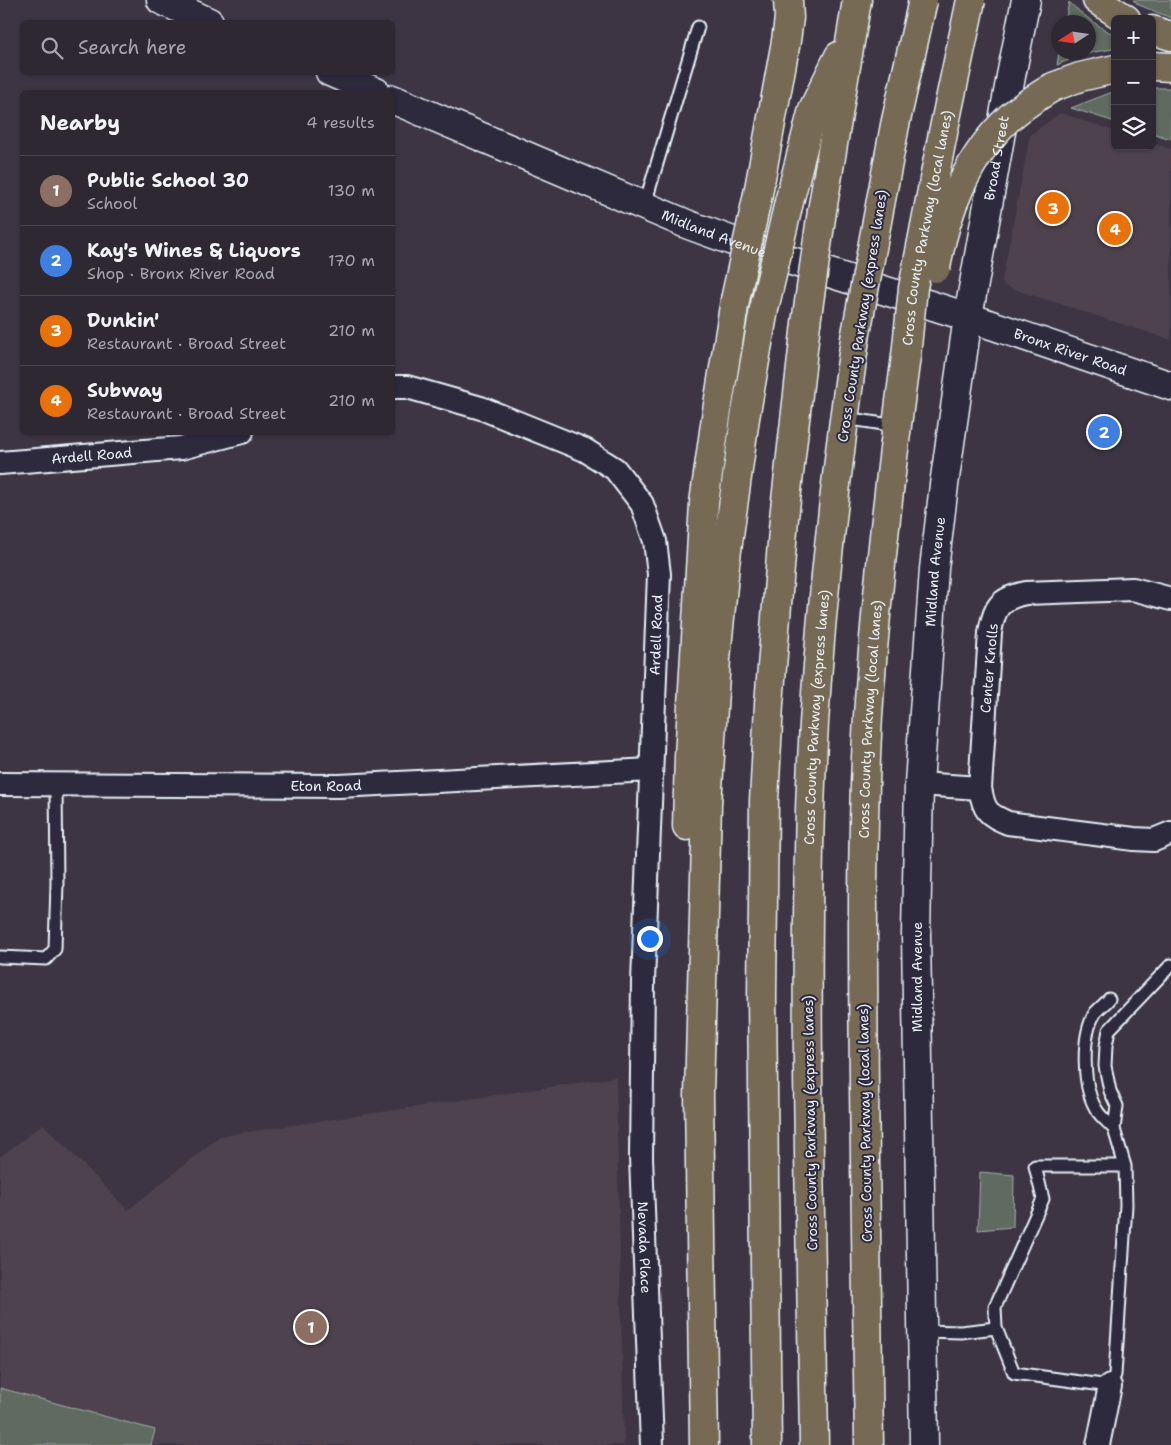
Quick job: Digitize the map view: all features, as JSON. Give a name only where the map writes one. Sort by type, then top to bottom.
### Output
[{"type":"highway","points":[[699,1095],[685,955],[689,756],[704,503],[716,417],[736,300],[758,194],[786,41],[789,18],[788,0]]},
{"type":"highway","points":[[767,1445],[762,997],[764,801],[769,704],[784,518],[806,323],[822,211],[857,0]]},
{"type":"highway","name":"Cross County Parkway (express lanes)","points":[[814,1445],[808,984],[810,808],[821,615],[855,339],[895,125],[923,0]]},
{"type":"highway","name":"Cross County Parkway (local lanes)","points":[[869,1445],[862,900],[868,716],[876,616],[897,426],[913,358],[915,279],[971,0]]},
{"type":"highway","points":[[1097,0],[1119,15]]},
{"type":"highway","points":[[704,1445],[699,1095],[706,824],[716,659],[745,418],[764,309],[813,109],[851,30]]},
{"type":"highway","points":[[1156,31],[1171,36]]},
{"type":"highway","points":[[1156,66],[1171,67]]},
{"type":"highway","points":[[891,475],[908,424],[913,358],[939,248],[947,219],[962,181],[986,144],[1007,119],[1026,104],[1052,87],[1080,77],[1111,70]]},
{"type":"street","points":[[161,0],[205,20]]},
{"type":"street","name":"Broad Street","points":[[968,317],[1000,133],[1026,0]]},
{"type":"street","points":[[337,75],[371,90]]},
{"type":"street","name":"Midland Avenue","points":[[395,100],[644,207],[756,250],[968,317],[934,570],[919,784],[916,934],[924,1445]]},
{"type":"street","name":"Bronx River Road","points":[[968,317],[1171,386]]},
{"type":"street","name":"Ardell Road","points":[[395,387],[407,387],[482,408],[585,450],[615,469],[642,504],[655,541],[659,574],[642,1050]]},
{"type":"street","name":"Ardell Road","points":[[0,463],[181,448],[231,435]]},
{"type":"street","name":"Center Knolls","points":[[1171,599],[1133,589],[1026,594],[1009,597],[1002,602],[994,614],[990,632],[980,788],[982,804],[992,816],[1008,823],[1134,839],[1154,840],[1171,833]]},
{"type":"street","name":"Eton Road","points":[[0,784],[339,786],[651,770]]},
{"type":"street","points":[[919,784],[980,788]]},
{"type":"street","name":"Nevada Place","points":[[642,1050],[641,1166],[652,1445]]},
{"type":"street","points":[[1098,1445],[1110,1386]]},
{"type":"lane","points":[[644,207],[698,27]]},
{"type":"lane","points":[[844,418],[897,426]]},
{"type":"lane","points":[[0,957],[46,959],[54,949],[57,883],[56,785]]},
{"type":"lane","points":[[1125,1166],[1035,1166],[1044,1199],[995,1307],[996,1328],[1014,1373],[1110,1386],[1115,1375],[1126,1205],[1125,1166],[1114,1129],[1116,1106],[1110,1091],[1105,1066],[1106,1046],[1109,1030],[1171,965]]},
{"type":"lane","points":[[1109,999],[1096,1013],[1086,1035],[1086,1062],[1088,1092],[1098,1112],[1114,1129]]},
{"type":"lane","points":[[922,1331],[961,1332],[996,1328]]},
{"type":"shaded area","points":[[1060,113],[1111,130],[1111,150],[1156,150],[1156,144],[1171,149],[1171,340],[1004,286],[1002,281],[1030,135]]},
{"type":"shaded area","points":[[616,1077],[624,1445],[0,1445],[0,1157],[43,1124],[128,1210],[220,1136]]},
{"type":"green space","points":[[1133,0],[1171,0],[1171,18],[1139,5]]},
{"type":"green space","points":[[1069,2],[1084,15],[1066,15]]},
{"type":"green space","points":[[1096,24],[1111,33],[1111,50],[1096,52]]},
{"type":"green space","points":[[1058,60],[1069,60],[1057,65]]},
{"type":"green space","points":[[1156,88],[1171,88],[1171,139],[1156,134]]},
{"type":"green space","points":[[1111,93],[1111,121],[1071,108]]},
{"type":"green space","points":[[980,1172],[1014,1175],[1013,1227],[978,1230]]},
{"type":"green space","points":[[0,1388],[155,1430],[151,1445],[0,1445]]},
{"type":"place","name":"Dunkin'","points":[[1053,208]]},
{"type":"place","name":"Subway","points":[[1115,229]]},
{"type":"place","name":"Kay's Wines & Liquors","points":[[1104,432]]},
{"type":"place","name":"Public School 30","points":[[311,1327]]}]
